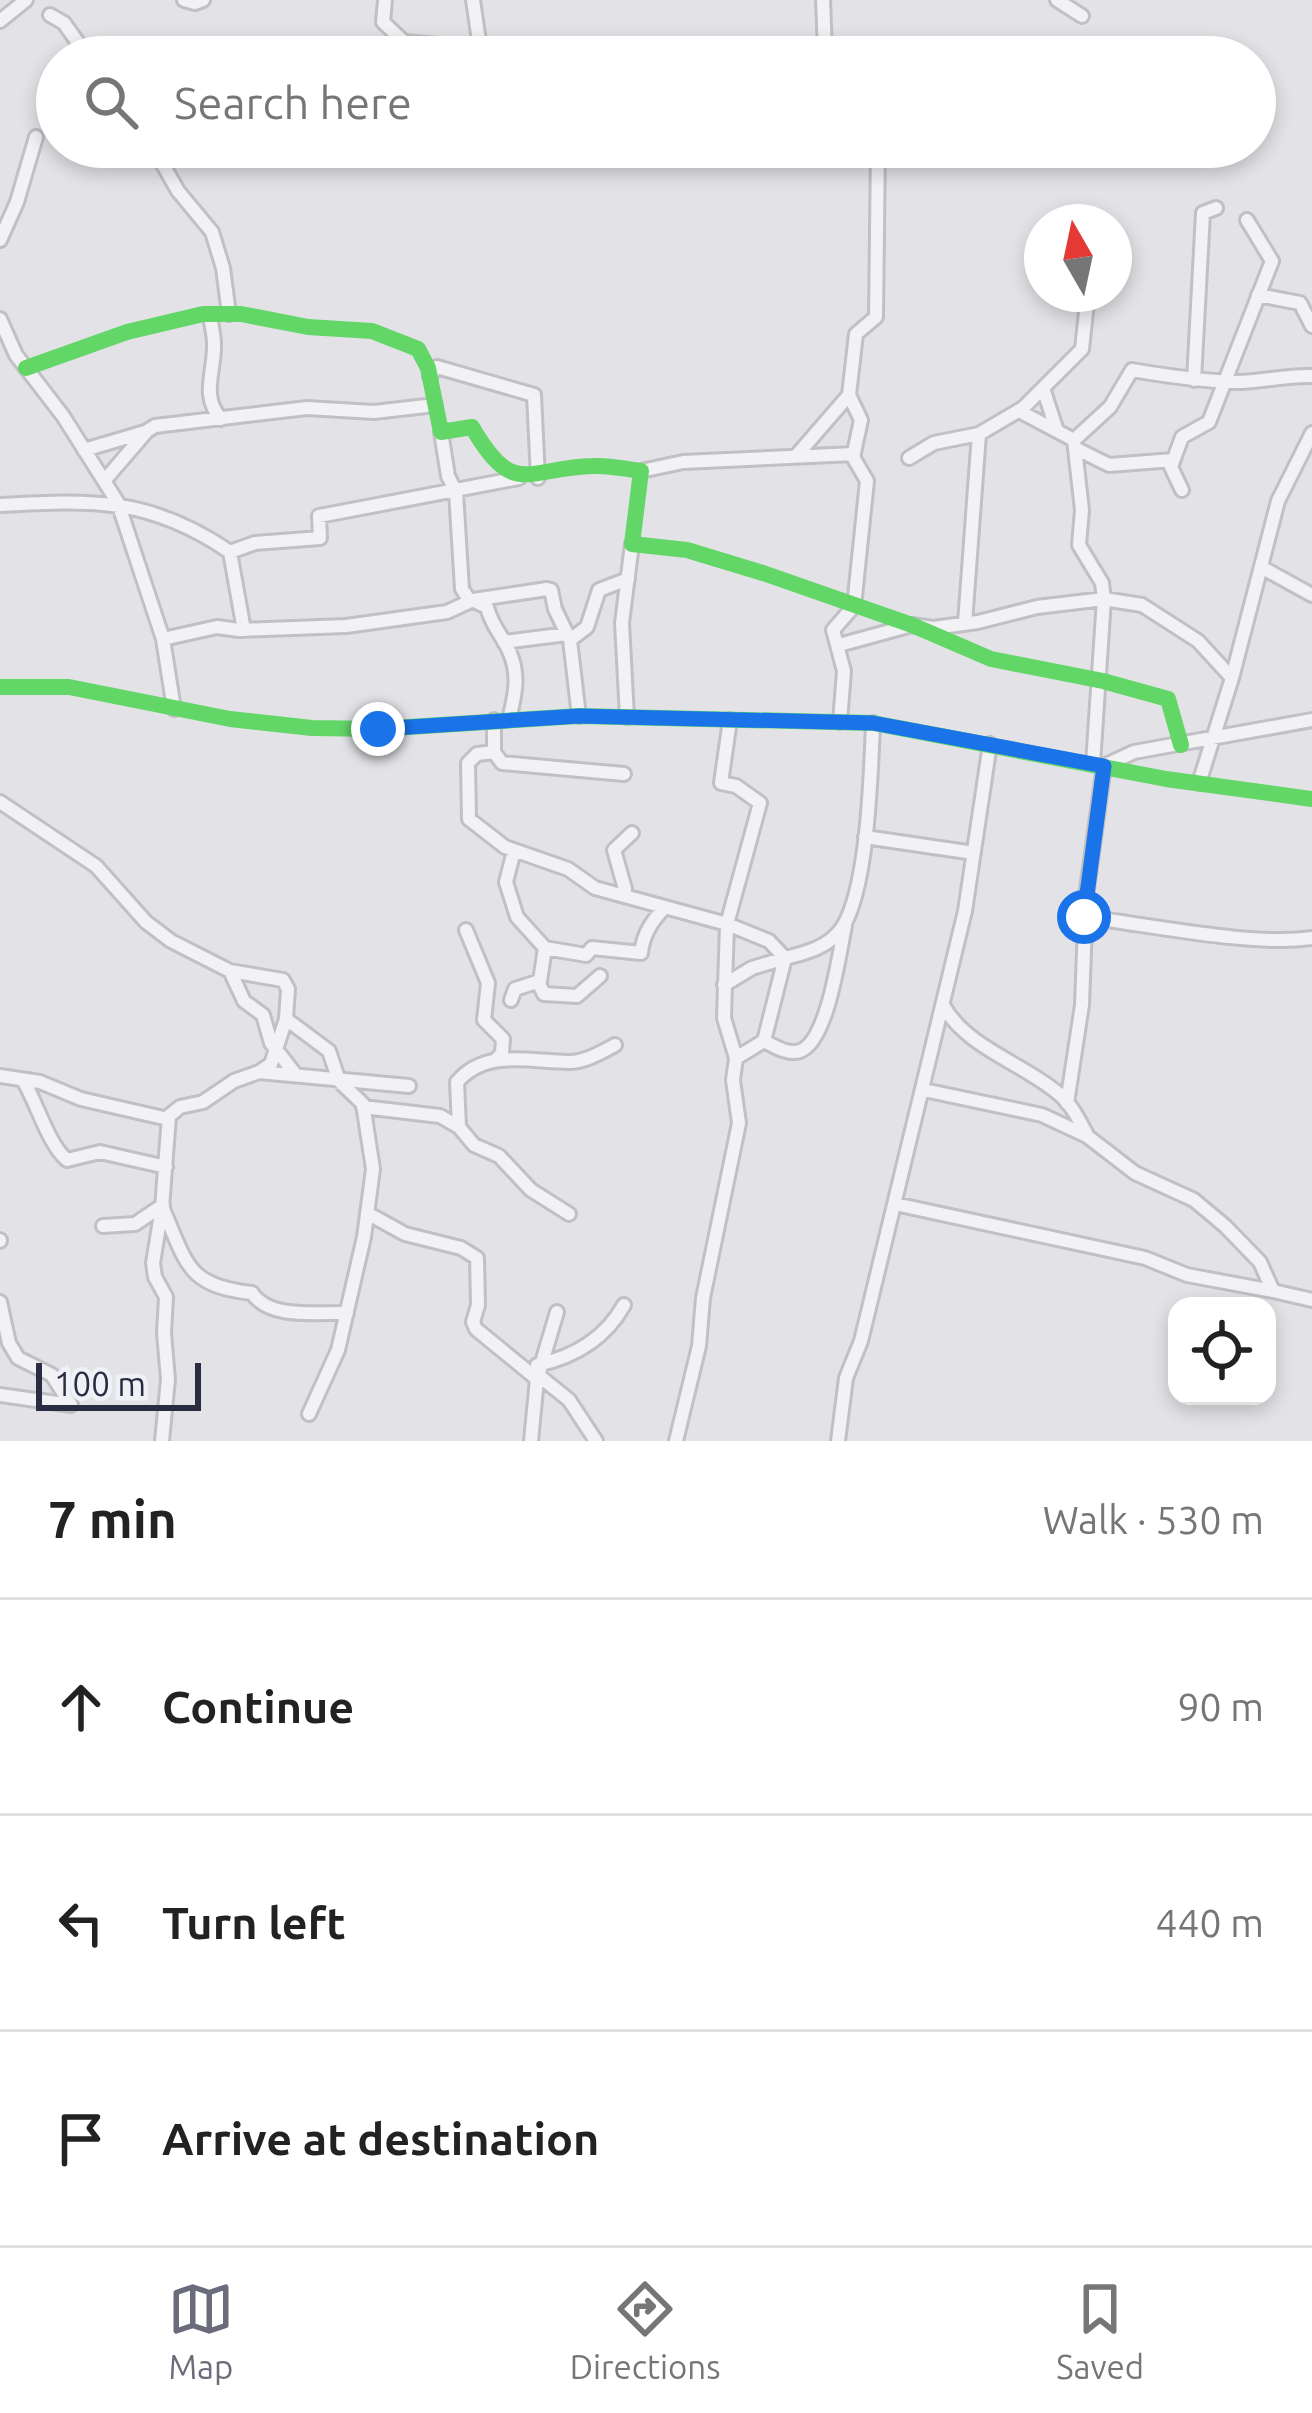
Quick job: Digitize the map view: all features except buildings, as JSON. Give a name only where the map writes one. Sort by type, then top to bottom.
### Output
[{"type":"street","points":[[0,21],[26,0]]},
{"type":"street","points":[[184,0],[203,0]]},
{"type":"street","points":[[385,0],[383,22],[398,36]]},
{"type":"street","points":[[473,0],[478,36]]},
{"type":"street","points":[[823,0],[825,36]]},
{"type":"street","points":[[1057,0],[1082,16]]},
{"type":"street","points":[[50,15],[73,36]]},
{"type":"street","points":[[0,240],[17,202],[35,137]]},
{"type":"street","points":[[165,168],[212,232],[223,268],[208,386],[212,408],[221,419]]},
{"type":"street","points":[[840,722],[844,671],[833,630],[846,603],[867,481],[854,454],[861,420],[850,395],[856,334],[876,317],[878,168]]},
{"type":"street","points":[[1194,380],[1203,213],[1216,208]]},
{"type":"street","points":[[1182,490],[1171,467],[1182,437],[1210,422],[1272,261],[1247,220]]},
{"type":"street","points":[[1258,295],[1300,303],[1312,326]]},
{"type":"street","points":[[909,458],[934,443],[979,434],[1018,411],[1082,349],[1086,312]]},
{"type":"street","points":[[26,368],[189,315],[219,314],[372,331],[418,349],[429,377],[448,476],[456,492],[462,589],[487,607],[491,624],[511,654],[516,689],[501,719],[494,752],[502,763],[624,774]]},
{"type":"street","points":[[0,319],[26,368],[118,503],[163,639],[174,709]]},
{"type":"street","points":[[429,377],[437,367],[534,394],[529,477]]},
{"type":"street","points":[[1074,444],[1109,407],[1132,370],[1243,382],[1278,374],[1312,376]]},
{"type":"street","points":[[1043,388],[1057,431]]},
{"type":"street","points":[[797,455],[850,395]]},
{"type":"street","points":[[84,450],[177,423],[307,408],[374,412],[435,405]]},
{"type":"street","points":[[1018,411],[1108,465],[1173,460]]},
{"type":"street","points":[[441,432],[472,427],[501,467],[529,477]]},
{"type":"street","points":[[104,481],[146,431]]},
{"type":"street","points":[[1199,783],[1279,501],[1312,433]]},
{"type":"street","points":[[965,623],[979,434]]},
{"type":"street","points":[[1067,1102],[1082,1005],[1084,917],[1099,765],[1104,599],[1102,583],[1079,545],[1082,510],[1074,444]]},
{"type":"street","points":[[230,552],[255,542],[320,538],[319,516],[591,466],[641,471],[683,462],[854,454]]},
{"type":"street","points":[[627,717],[622,623],[641,471]]},
{"type":"street","points":[[0,505],[118,503],[172,518],[230,552],[244,630]]},
{"type":"street","points":[[632,544],[687,550],[912,626],[991,659],[1168,699],[1180,745]]},
{"type":"street","points":[[1261,567],[1312,595]]},
{"type":"street","points":[[504,642],[570,636],[587,627],[598,590],[628,579]]},
{"type":"street","points":[[163,639],[217,627],[346,626],[447,612],[473,600],[551,590],[570,636],[579,716]]},
{"type":"street","points":[[839,645],[912,626],[933,628],[1104,599],[1142,604],[1198,640],[1232,678]]},
{"type":"street","points":[[0,687],[69,687],[174,709],[313,728],[378,729],[579,716],[873,723],[1312,799]]},
{"type":"street","points":[[676,1441],[699,1346],[703,1298],[739,1123],[733,1080],[736,1058],[724,1018],[727,924],[760,803],[736,786],[721,783],[730,720]]},
{"type":"street","points":[[1099,765],[1134,752],[1312,720]]},
{"type":"street","points":[[764,1041],[799,1052],[811,1044],[822,1024],[863,859],[873,723]]},
{"type":"street","points":[[838,1441],[846,1378],[861,1341],[906,1149],[925,1090],[965,911],[990,744]]},
{"type":"street","points":[[494,752],[477,754],[468,763],[469,819],[514,851],[568,869],[595,888],[727,924],[769,941],[785,958]]},
{"type":"street","points":[[0,802],[96,866],[146,922],[171,941],[230,971],[283,980],[288,988],[286,1019],[271,1064],[203,1102],[173,1110],[168,1119],[153,1263],[154,1276],[166,1297],[168,1378],[162,1441]]},
{"type":"street","points":[[620,895],[626,889],[614,850],[632,833]]},
{"type":"street","points":[[865,837],[974,853]]},
{"type":"street","points":[[514,851],[506,882],[517,917],[545,948],[576,956],[592,948],[641,953],[652,921],[665,907]]},
{"type":"street","points":[[1084,917],[1312,938]]},
{"type":"street","points":[[724,986],[752,968],[814,950],[845,925]]},
{"type":"street","points":[[466,930],[488,983],[484,1020],[503,1039],[502,1053],[495,1060]]},
{"type":"street","points":[[545,948],[538,982],[544,994],[577,996],[599,976]]},
{"type":"street","points":[[814,950],[833,979]]},
{"type":"street","points":[[736,1058],[764,1041],[785,958]]},
{"type":"street","points":[[230,971],[244,1001],[263,1015],[275,1050],[297,1076]]},
{"type":"street","points":[[511,1000],[515,988],[538,982]]},
{"type":"street","points":[[943,1005],[962,1029],[1057,1091],[1088,1136]]},
{"type":"street","points":[[286,1019],[329,1052],[339,1081],[364,1107],[373,1169],[338,1350],[309,1414]]},
{"type":"street","points":[[459,1126],[457,1082],[478,1066],[521,1057],[580,1060],[615,1045]]},
{"type":"street","points":[[259,1072],[410,1086]]},
{"type":"street","points":[[0,1076],[40,1082],[81,1099],[168,1119]]},
{"type":"street","points":[[22,1080],[57,1150],[67,1160],[100,1152],[166,1167]]},
{"type":"street","points":[[925,1090],[1042,1115],[1088,1136],[1135,1173],[1194,1200],[1260,1262],[1273,1291]]},
{"type":"street","points":[[353,1093],[385,1107]]},
{"type":"street","points":[[364,1107],[440,1116],[459,1126],[474,1145],[499,1156],[531,1190],[569,1214]]},
{"type":"street","points":[[895,1204],[1145,1258],[1186,1275],[1312,1300]]},
{"type":"street","points":[[103,1226],[135,1224],[162,1206]]},
{"type":"street","points":[[162,1206],[189,1264],[208,1285],[251,1293],[274,1310],[347,1313]]},
{"type":"street","points":[[368,1213],[405,1234],[461,1248],[478,1258],[476,1329],[569,1400],[596,1441]]},
{"type":"street","points":[[0,1302],[9,1343],[18,1358],[52,1375],[71,1405],[0,1395]]},
{"type":"street","points":[[539,1373],[580,1352],[613,1325],[624,1305]]},
{"type":"street","points":[[531,1441],[539,1373],[557,1312]]},
{"type":"traffic: fast","points":[[26,368],[127,332],[203,314],[241,314],[308,327],[372,331],[418,349],[428,368],[441,432],[472,427],[499,464],[511,472],[536,474],[599,466],[641,471],[632,544],[687,550],[763,573],[912,625],[991,659],[1168,699],[1181,745]]},
{"type":"traffic: fast","points":[[0,687],[69,687],[230,719],[312,728],[378,729],[579,716],[873,723],[1166,779],[1312,799]]},
{"type":"route","points":[[378,729],[579,716],[873,723],[1104,766],[1084,917]]}]
